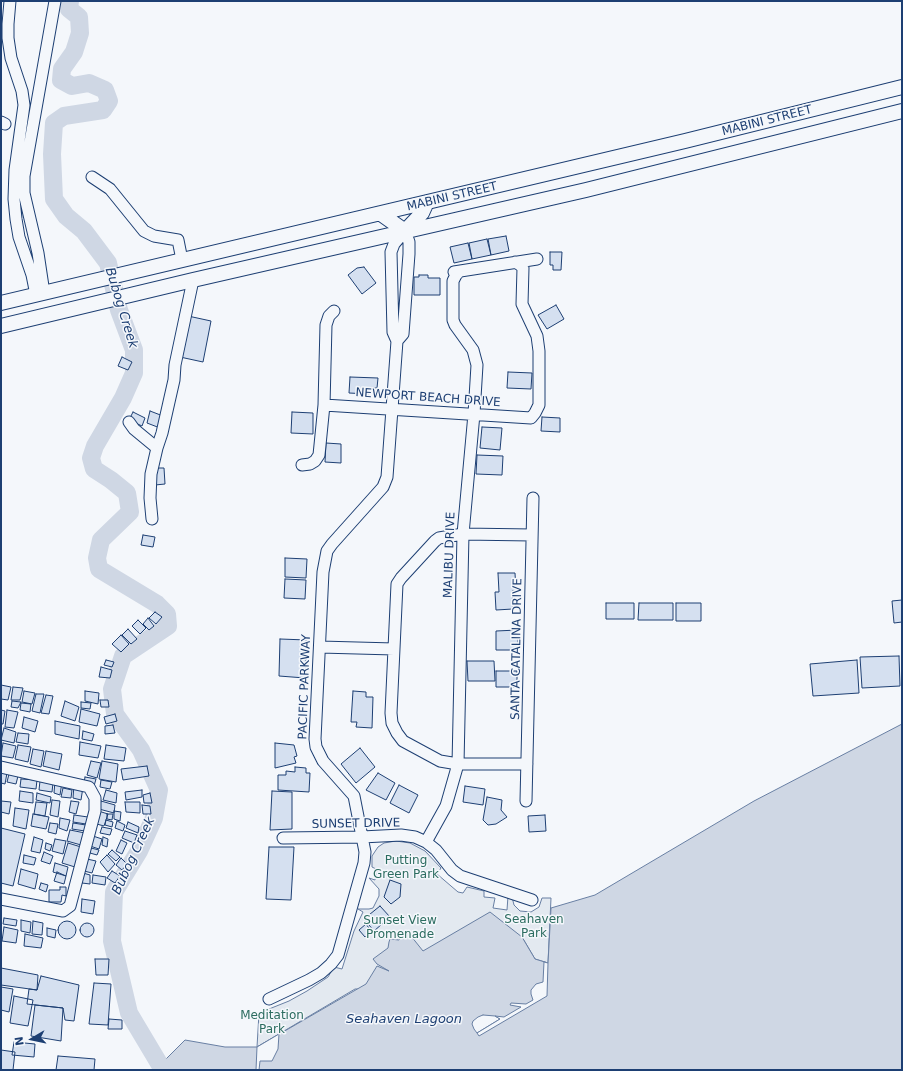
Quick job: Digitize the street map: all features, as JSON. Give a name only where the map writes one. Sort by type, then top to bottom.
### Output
[{"type":"main road","name":"MABINI STREET","points":[[1,303],[678,143],[902,87]]},
{"type":"main road","name":"MABINI STREET","points":[[1,326],[193,280],[586,190],[902,111]]},
{"type":"main road","points":[[381,214],[405,231],[422,214],[427,202]]},
{"type":"street","points":[[10,1],[8,38],[11,58],[22,91],[24,105],[23,121],[15,170],[14,199],[19,237],[40,294]]},
{"type":"street","points":[[40,294],[38,253],[24,193],[24,176],[55,1]]},
{"type":"street","points":[[92,177],[110,189],[144,231],[154,236],[178,240],[182,260]]},
{"type":"street","name":"PACIFIC PARKWAY","points":[[269,999],[321,973],[338,955],[364,863],[365,852],[354,796],[323,761],[316,747],[315,739],[323,572],[327,551],[386,482],[398,341],[403,334],[409,242],[405,231],[394,244],[391,252],[393,332],[398,341]]},
{"type":"street","points":[[515,262],[537,259]]},
{"type":"street","name":"MALIBU DRIVE","points":[[426,842],[446,806],[458,764],[463,534],[477,365],[473,350],[453,320],[453,281],[456,275],[455,272],[515,262]]},
{"type":"street","name":"NEWPORT BEACH DRIVE","points":[[324,404],[531,418],[539,405],[539,351],[537,336],[522,304],[523,268],[520,264],[515,262]]},
{"type":"street","points":[[392,275],[407,276]]},
{"type":"street","points":[[152,520],[150,498],[151,474],[174,380],[175,365],[193,280]]},
{"type":"street","points":[[302,465],[310,464],[320,455],[324,404],[326,325],[329,316],[334,311]]},
{"type":"street","points":[[129,422],[134,429],[157,448]]},
{"type":"street","name":"SANTA CATALINA DRIVE","points":[[526,801],[533,498]]},
{"type":"street","points":[[527,764],[458,764],[440,761],[403,741],[392,723],[391,713],[397,584],[401,578],[439,538],[463,534],[532,535]]},
{"type":"street","points":[[320,647],[394,649]]},
{"type":"street","points":[[1,767],[89,787],[95,798],[95,811],[70,906],[63,911],[1,899]]},
{"type":"street","name":"SUNSET DRIVE","points":[[282,838],[401,835],[415,837],[426,842],[436,850],[452,870],[460,876],[532,900]]},
{"type":"green space","points":[[396,841],[410,843],[425,851],[441,868],[437,874],[458,892],[463,893],[467,887],[484,891],[484,897],[495,898],[493,908],[507,910],[508,896],[512,897],[514,905],[520,911],[531,912],[539,907],[542,898],[551,898],[548,963],[535,959],[522,937],[363,989],[355,989],[257,1047],[259,1013],[289,1001],[307,991],[328,977],[334,967],[342,969],[354,931],[363,912],[358,909],[373,908],[379,896],[379,889],[369,878],[375,880],[378,870],[372,867],[372,856],[378,847],[384,843]]},
{"type":"water","name":"Seahaven Lagoon","points":[[902,724],[902,1070],[155,1070],[185,1040],[225,1047],[257,1047],[366,984],[377,966],[389,971],[377,964],[373,959],[388,948],[390,939],[399,940],[407,931],[423,951],[490,912],[522,937],[535,959],[548,963],[551,908],[595,895],[754,801]],"holes":[[[483,1015],[495,1016],[500,1019],[477,1033],[472,1024],[473,1021]]]},
{"type":"pier","points":[[544,962],[548,963],[547,996],[479,1036],[477,1033],[500,1019],[495,1016],[504,1017],[521,1007],[510,1005],[511,1003],[526,1004],[533,1000],[531,990],[536,984],[543,982]]},
{"type":"pier","points":[[279,1034],[278,1049],[272,1061],[260,1061],[259,1070],[256,1070],[257,1047]]},
{"type":"building","points":[[506,236],[509,251],[491,255],[488,239]]},
{"type":"building","points":[[487,239],[491,255],[472,259],[469,243]]},
{"type":"building","points":[[468,243],[472,259],[454,263],[450,247]]},
{"type":"building","points":[[550,252],[562,252],[561,270],[553,270],[553,265],[550,265]]},
{"type":"building","points":[[364,267],[376,283],[362,294],[348,275],[357,268]]},
{"type":"building","points":[[419,275],[428,275],[428,278],[440,278],[440,295],[414,295],[414,277],[419,277]]},
{"type":"building","points":[[556,305],[564,319],[547,329],[538,315]]},
{"type":"building","points":[[188,316],[211,321],[203,362],[180,357]]},
{"type":"building","points":[[122,357],[132,362],[128,370],[118,366]]},
{"type":"building","points":[[508,372],[532,373],[531,389],[507,388]]},
{"type":"building","points":[[350,377],[378,378],[377,388],[369,388],[369,394],[349,393]]},
{"type":"building","points":[[150,411],[163,416],[160,428],[147,423]]},
{"type":"building","points":[[133,412],[145,418],[142,426],[129,420]]},
{"type":"building","points":[[292,412],[313,413],[313,434],[291,433]]},
{"type":"building","points":[[542,417],[560,418],[560,432],[541,431]]},
{"type":"building","points":[[482,427],[502,428],[500,450],[480,448]]},
{"type":"building","points":[[326,443],[341,444],[341,463],[325,462]]},
{"type":"building","points":[[477,455],[503,456],[502,475],[476,474]]},
{"type":"building","points":[[154,468],[164,468],[165,484],[155,485]]},
{"type":"building","points":[[143,535],[155,537],[153,547],[141,545]]},
{"type":"building","points":[[285,558],[307,559],[306,578],[285,577]]},
{"type":"building","points":[[498,573],[515,573],[516,591],[512,591],[513,609],[496,610],[495,592],[499,592]]},
{"type":"building","points":[[285,579],[306,580],[305,599],[284,598]]},
{"type":"building","points":[[902,600],[902,622],[894,623],[892,601]]},
{"type":"building","points":[[606,603],[634,603],[634,619],[606,619]]},
{"type":"building","points":[[639,603],[673,603],[673,620],[638,620]]},
{"type":"building","points":[[676,603],[701,603],[701,621],[676,621]]},
{"type":"building","points":[[155,612],[162,617],[156,624],[149,618]]},
{"type":"building","points":[[148,618],[154,626],[149,630],[143,624]]},
{"type":"building","points":[[138,620],[146,628],[140,634],[132,626]]},
{"type":"building","points":[[128,629],[137,639],[131,644],[122,635]]},
{"type":"building","points":[[518,630],[518,650],[496,650],[496,631]]},
{"type":"building","points":[[121,635],[129,644],[121,652],[112,644]]},
{"type":"building","points":[[280,639],[307,640],[305,678],[279,676]]},
{"type":"building","points":[[899,656],[900,686],[862,688],[860,657]]},
{"type":"building","points":[[106,660],[114,662],[112,667],[104,665]]},
{"type":"building","points":[[857,660],[859,693],[813,696],[810,664]]},
{"type":"building","points":[[467,661],[494,661],[495,681],[468,681]]},
{"type":"building","points":[[101,667],[112,670],[110,678],[99,677]]},
{"type":"building","points":[[496,671],[517,671],[517,687],[496,687]]},
{"type":"building","points":[[1,685],[11,687],[8,700],[1,699]]},
{"type":"building","points":[[13,687],[23,688],[20,700],[11,700]]},
{"type":"building","points":[[24,691],[35,693],[32,704],[22,702]]},
{"type":"building","points":[[85,691],[99,693],[98,704],[85,701]]},
{"type":"building","points":[[353,691],[366,692],[366,697],[373,697],[372,728],[356,727],[357,722],[351,722]]},
{"type":"building","points":[[36,694],[44,694],[40,713],[32,711]]},
{"type":"building","points":[[46,695],[53,696],[49,714],[41,713]]},
{"type":"building","points":[[100,700],[108,700],[109,707],[101,707]]},
{"type":"building","points":[[12,701],[21,702],[18,708],[11,707]]},
{"type":"building","points":[[65,701],[79,707],[75,721],[61,716]]},
{"type":"building","points":[[81,702],[91,703],[90,709],[81,708]]},
{"type":"building","points":[[21,703],[31,704],[30,712],[20,710]]},
{"type":"building","points":[[81,709],[100,714],[97,726],[79,722]]},
{"type":"building","points":[[1,710],[5,711],[3,724],[1,724]]},
{"type":"building","points":[[7,710],[18,712],[14,728],[5,727]]},
{"type":"building","points":[[115,714],[117,721],[106,724],[104,717]]},
{"type":"building","points":[[24,717],[38,721],[35,732],[22,728]]},
{"type":"building","points":[[55,721],[80,726],[79,739],[55,734]]},
{"type":"building","points":[[113,725],[115,733],[105,734],[105,726]]},
{"type":"building","points":[[4,728],[16,732],[14,743],[1,740]]},
{"type":"building","points":[[83,731],[94,734],[92,741],[82,739]]},
{"type":"building","points":[[18,733],[29,734],[28,744],[16,742]]},
{"type":"building","points":[[80,742],[101,746],[98,758],[79,755]]},
{"type":"building","points":[[3,743],[16,746],[13,758],[1,756]]},
{"type":"building","points":[[275,743],[294,745],[297,756],[294,757],[296,763],[275,768]]},
{"type":"building","points":[[18,745],[31,747],[28,762],[15,759]]},
{"type":"building","points":[[106,745],[126,748],[124,761],[104,759]]},
{"type":"building","points":[[360,748],[375,767],[356,783],[341,764]]},
{"type":"building","points":[[33,749],[44,751],[41,767],[30,764]]},
{"type":"building","points":[[46,751],[62,754],[59,770],[43,766]]},
{"type":"building","points":[[91,761],[101,763],[97,778],[87,775]]},
{"type":"building","points":[[102,761],[118,764],[116,782],[99,779]]},
{"type":"building","points":[[147,766],[149,776],[123,780],[121,769]]},
{"type":"building","points":[[295,767],[306,768],[306,773],[310,773],[309,792],[278,790],[278,775],[286,775],[286,771],[295,772]]},
{"type":"building","points":[[1,772],[7,773],[5,784],[1,783]]},
{"type":"building","points":[[378,773],[395,783],[386,800],[366,790]]},
{"type":"building","points":[[9,774],[18,776],[16,784],[7,782]]},
{"type":"building","points":[[85,777],[96,779],[94,786],[84,783]]},
{"type":"building","points":[[21,779],[37,780],[36,789],[20,787]]},
{"type":"building","points":[[101,780],[112,782],[110,789],[100,787]]},
{"type":"building","points":[[40,781],[53,783],[52,792],[39,790]]},
{"type":"building","points":[[55,781],[62,782],[60,795],[54,793]]},
{"type":"building","points":[[74,785],[83,787],[81,800],[73,798]]},
{"type":"building","points":[[399,785],[418,795],[409,813],[390,803]]},
{"type":"building","points":[[465,786],[485,789],[483,805],[463,802]]},
{"type":"building","points":[[63,788],[72,790],[71,798],[61,797]]},
{"type":"building","points":[[106,790],[117,793],[116,803],[103,800]]},
{"type":"building","points":[[142,790],[142,797],[126,800],[125,792]]},
{"type":"building","points":[[20,791],[33,793],[33,803],[19,801]]},
{"type":"building","points":[[272,791],[292,792],[292,829],[270,830]]},
{"type":"building","points":[[37,793],[51,797],[50,803],[36,800]]},
{"type":"building","points":[[150,793],[152,803],[144,803],[143,795]]},
{"type":"building","points":[[487,797],[502,800],[501,810],[507,817],[496,824],[488,825],[483,820]]},
{"type":"building","points":[[52,800],[60,801],[58,817],[50,815]]},
{"type":"building","points":[[1,801],[11,802],[9,814],[1,812]]},
{"type":"building","points":[[71,801],[79,802],[76,814],[69,812]]},
{"type":"building","points":[[101,801],[115,805],[114,813],[99,809]]},
{"type":"building","points":[[36,802],[47,803],[45,816],[34,814]]},
{"type":"building","points":[[125,802],[140,802],[140,813],[126,812]]},
{"type":"building","points":[[142,805],[150,806],[151,814],[143,814]]},
{"type":"building","points":[[15,808],[29,810],[26,829],[13,826]]},
{"type":"building","points":[[95,810],[108,814],[104,826],[93,823]]},
{"type":"building","points":[[114,811],[121,812],[120,821],[114,819]]},
{"type":"building","points":[[33,814],[49,817],[46,829],[31,826]]},
{"type":"building","points":[[107,814],[113,814],[112,820],[107,819]]},
{"type":"building","points":[[74,815],[88,817],[86,824],[73,822]]},
{"type":"building","points":[[545,815],[546,831],[529,832],[528,816]]},
{"type":"building","points":[[60,818],[70,820],[67,831],[59,828]]},
{"type":"building","points":[[106,820],[113,822],[112,827],[105,825]]},
{"type":"building","points":[[117,821],[125,825],[123,831],[115,828]]},
{"type":"building","points":[[128,822],[139,827],[138,833],[126,828]]},
{"type":"building","points":[[50,823],[58,824],[56,834],[48,832]]},
{"type":"building","points":[[73,823],[86,825],[85,831],[72,829]]},
{"type":"building","points":[[102,827],[112,829],[110,835],[100,833]]},
{"type":"building","points":[[1,828],[25,834],[13,886],[1,883]]},
{"type":"building","points":[[70,830],[85,833],[81,845],[67,841]]},
{"type":"building","points":[[125,831],[137,835],[134,843],[122,838]]},
{"type":"building","points":[[93,836],[102,839],[99,849],[90,846]]},
{"type":"building","points":[[34,837],[43,840],[40,853],[31,851]]},
{"type":"building","points":[[103,837],[108,839],[107,847],[102,845]]},
{"type":"building","points":[[55,839],[66,841],[63,854],[52,851]]},
{"type":"building","points":[[121,840],[127,843],[122,854],[116,851]]},
{"type":"building","points":[[46,843],[52,845],[50,851],[45,849]]},
{"type":"building","points":[[68,843],[81,847],[75,867],[62,863]]},
{"type":"building","points":[[269,847],[294,847],[291,900],[266,899]]},
{"type":"building","points":[[91,848],[99,850],[97,855],[90,853]]},
{"type":"building","points":[[112,850],[120,857],[116,861],[108,854]]},
{"type":"building","points":[[44,852],[53,856],[50,864],[41,861]]},
{"type":"building","points":[[24,855],[36,858],[34,865],[23,863]]},
{"type":"building","points":[[107,855],[115,864],[108,872],[100,862]]},
{"type":"building","points":[[121,858],[127,864],[122,870],[116,865]]},
{"type":"building","points":[[87,859],[96,861],[92,873],[84,871]]},
{"type":"building","points":[[55,863],[68,867],[66,876],[53,872]]},
{"type":"building","points":[[21,869],[38,874],[35,889],[18,884]]},
{"type":"building","points":[[112,871],[120,876],[115,883],[107,878]]},
{"type":"building","points":[[57,872],[66,876],[64,884],[54,881]]},
{"type":"building","points":[[83,873],[90,875],[90,884],[82,883]]},
{"type":"building","points":[[93,875],[106,877],[105,885],[92,883]]},
{"type":"building","points":[[390,880],[401,884],[400,897],[391,904],[384,897]]},
{"type":"building","points":[[41,883],[48,885],[46,892],[39,889]]},
{"type":"building","points":[[60,887],[66,887],[66,896],[62,895],[61,902],[49,902],[49,890],[60,890]]},
{"type":"building","points":[[82,899],[95,901],[93,914],[81,912]]},
{"type":"building","points":[[380,906],[390,917],[374,931],[364,919]]},
{"type":"building","points":[[4,918],[17,920],[16,926],[3,924]]},
{"type":"building","points":[[21,920],[31,922],[30,933],[21,931]]},
{"type":"building","points":[[33,921],[43,923],[42,935],[32,934]]},
{"type":"building","points":[[67,921],[73,924],[76,930],[73,936],[67,939],[61,936],[58,930],[61,924]]},
{"type":"building","points":[[87,923],[92,925],[94,930],[92,935],[87,937],[82,935],[80,930],[82,925]]},
{"type":"building","points":[[366,924],[371,931],[365,937],[359,930]]},
{"type":"building","points":[[4,927],[18,930],[16,943],[2,941]]},
{"type":"building","points":[[47,928],[56,930],[55,938],[47,936]]},
{"type":"building","points":[[25,934],[43,938],[41,948],[24,946]]},
{"type":"building","points":[[95,959],[109,959],[108,975],[96,975]]},
{"type":"building","points":[[1,968],[38,975],[37,990],[1,985]]},
{"type":"building","points":[[41,976],[79,985],[74,1021],[65,1020],[63,1008],[27,1004],[29,989],[37,990]]},
{"type":"building","points":[[94,983],[111,984],[108,1025],[89,1024]]},
{"type":"building","points":[[1,987],[13,989],[9,1012],[1,1010]]},
{"type":"building","points":[[14,996],[33,1000],[28,1026],[10,1023]]},
{"type":"building","points":[[35,1005],[63,1008],[61,1041],[31,1036]]},
{"type":"building","points":[[109,1019],[122,1020],[122,1029],[108,1029]]},
{"type":"building","points":[[14,1042],[35,1044],[34,1057],[12,1055]]},
{"type":"building","points":[[1,1050],[15,1052],[13,1070],[1,1070]]},
{"type":"building","points":[[58,1056],[95,1059],[94,1070],[56,1070]]},
{"type":"waterway","name":"Bubog Creek","points":[[70,1],[69,9],[79,17],[80,33],[74,52],[62,69],[61,80],[72,86],[89,83],[105,90],[109,101],[103,110],[64,116],[54,123],[52,154],[54,199],[66,216],[84,231],[108,263],[119,310],[134,350],[134,373],[123,398],[95,446],[91,458],[94,469],[127,493],[130,512],[101,540],[97,558],[99,569],[157,604],[167,614],[168,626],[123,656],[112,689],[115,714],[141,750],[159,790],[154,818],[139,851],[114,892],[112,941],[129,1013],[160,1065]]},
{"type":"park label","name":"Putting Green Park","points":[[406,868]]},
{"type":"park label","name":"Seahaven Park","points":[[534,927]]},
{"type":"park label","name":"Sunset View Promenade","points":[[400,928]]},
{"type":"park label","name":"Meditation Park","points":[[272,1023]]}]
